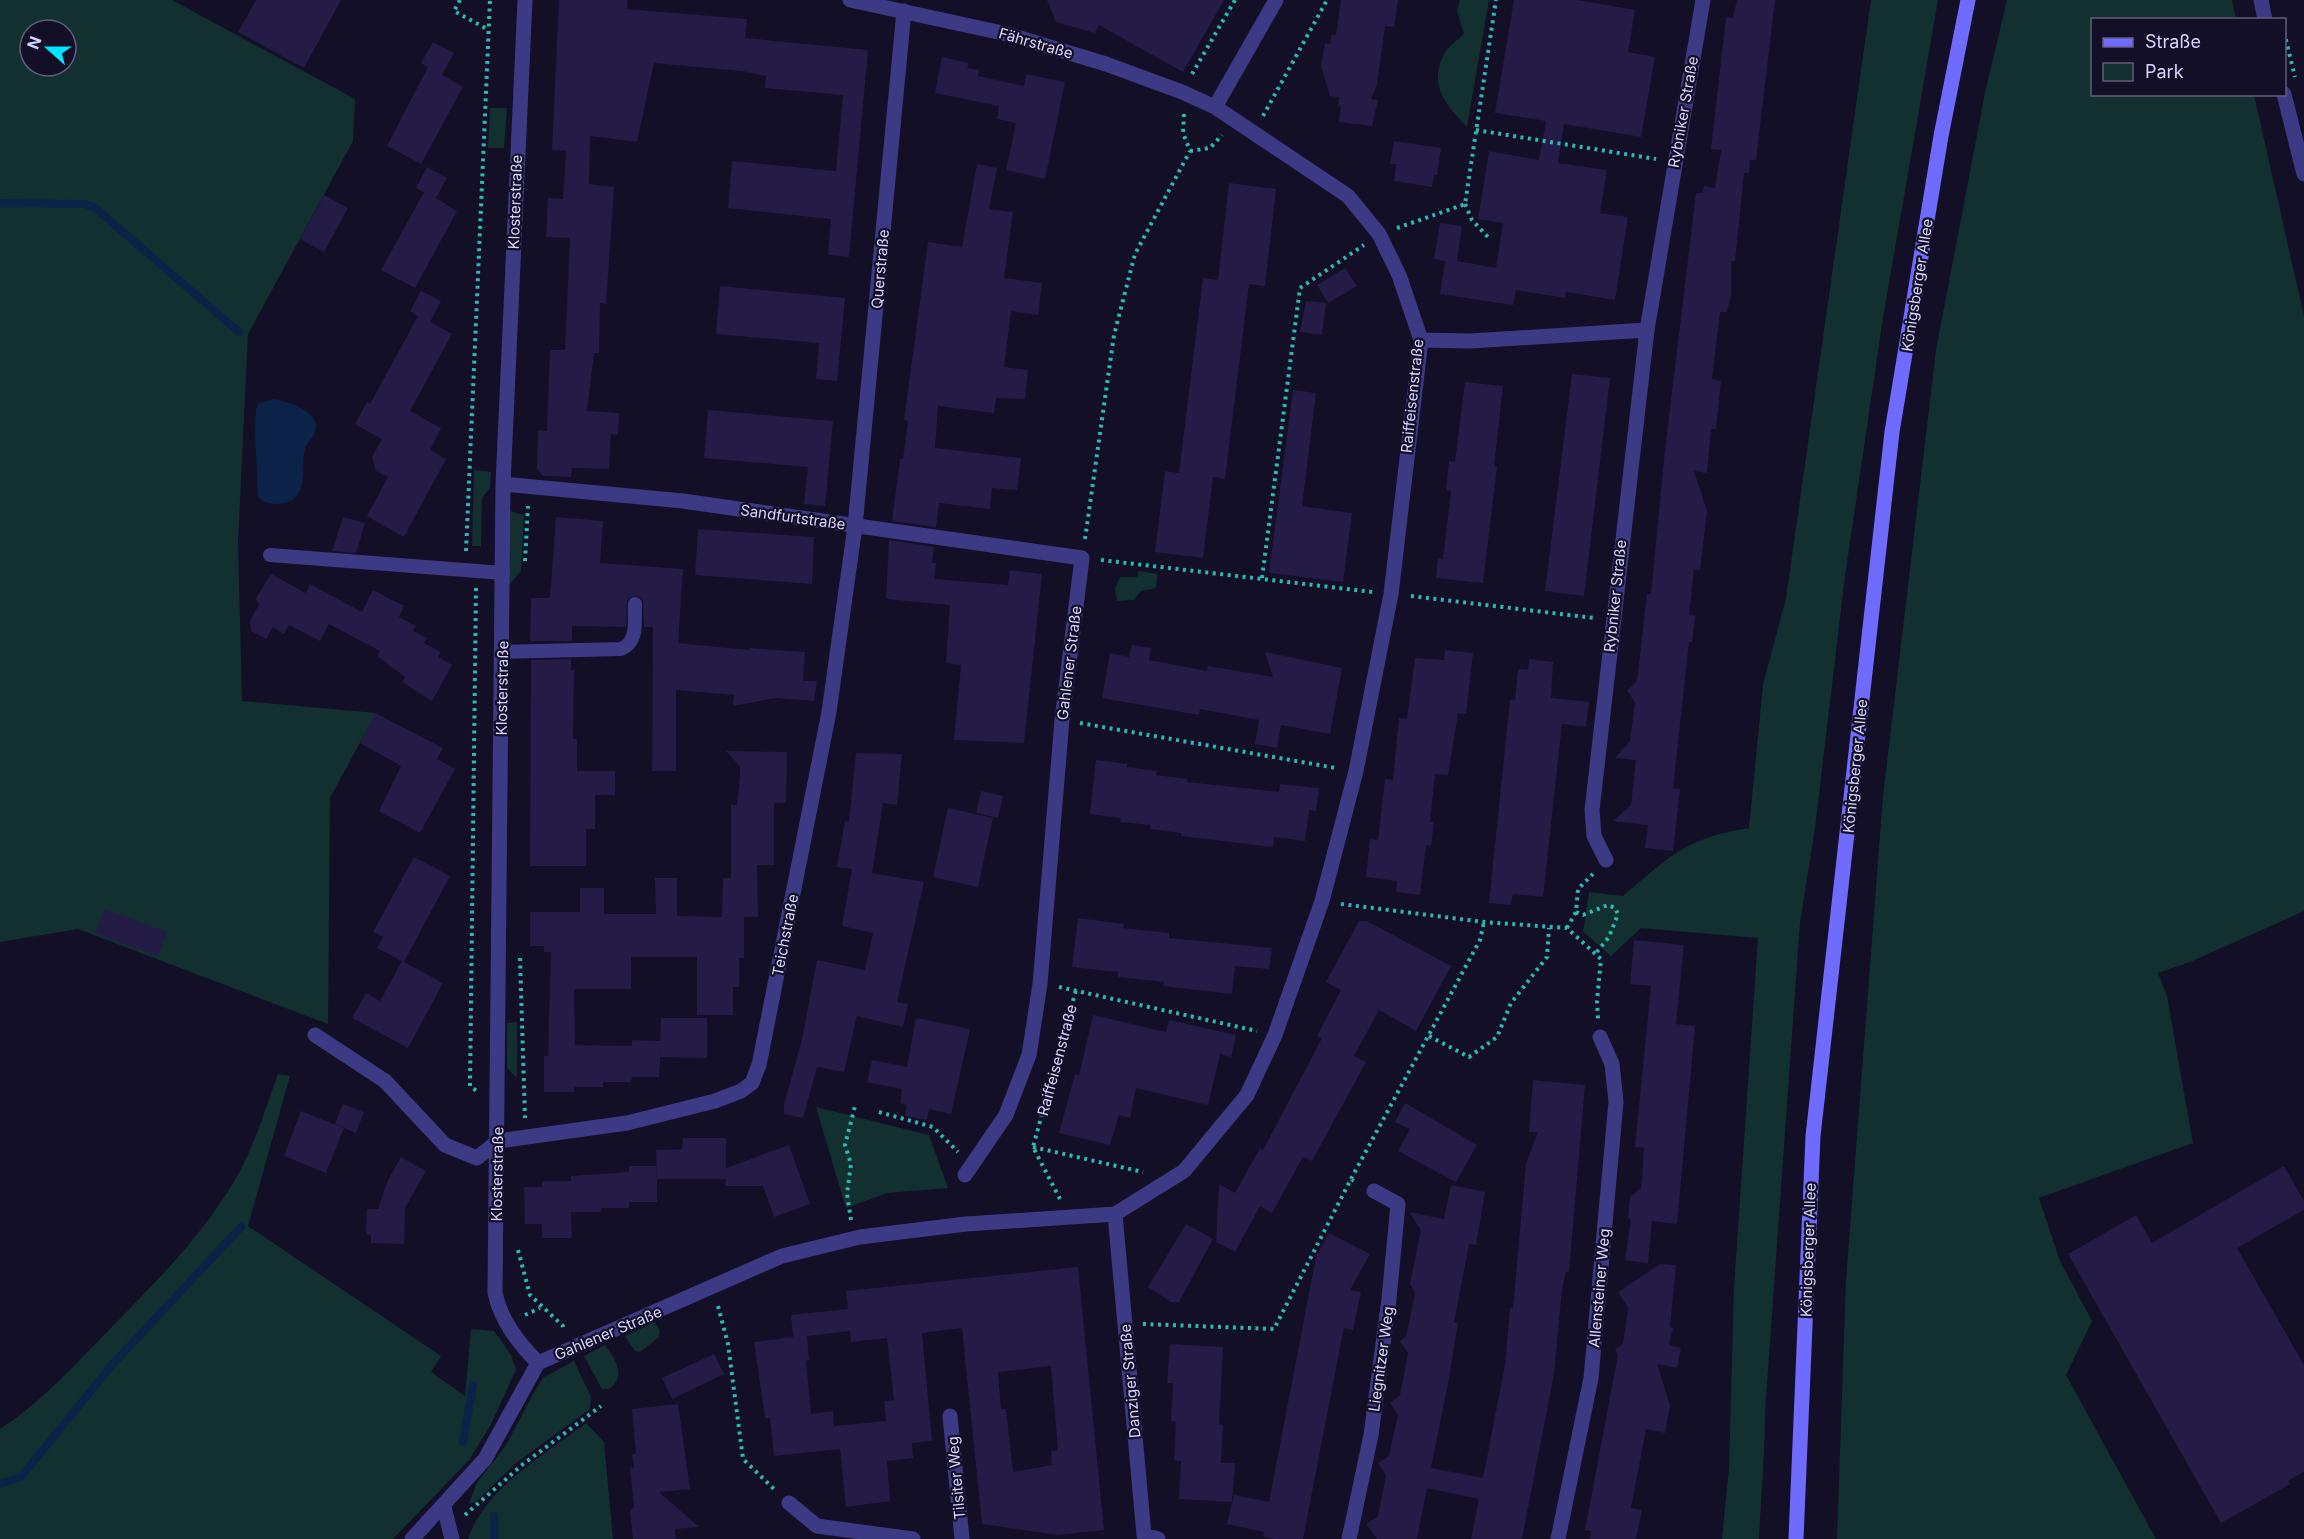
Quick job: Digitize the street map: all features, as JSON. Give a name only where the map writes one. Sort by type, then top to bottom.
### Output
[{"type":"main road","name":"Königsberger Allee","points":[[1796,1539],[1815,1113],[1892,432],[1941,136],[1968,0]]},
{"type":"street","name":"Klosterstraße","points":[[525,0],[503,484],[495,1293],[499,1312],[522,1346],[538,1363]]},
{"type":"street","name":"Fährstraße","points":[[850,0],[1017,37],[1106,64],[1182,92],[1215,107]]},
{"type":"street","points":[[1215,107],[1276,0]]},
{"type":"street","name":"Rybniker Straße","points":[[1606,860],[1594,836],[1592,810],[1613,620],[1647,330],[1703,0]]},
{"type":"street","points":[[2261,0],[2265,18]]},
{"type":"street","name":"Querstraße","points":[[855,526],[904,11]]},
{"type":"street","points":[[2291,91],[2304,174]]},
{"type":"street","name":"Raiffeisenstraße","points":[[821,1246],[854,1238],[966,1224],[1114,1214],[1184,1171],[1247,1095],[1275,1035],[1322,901],[1356,771],[1391,594],[1421,340],[1399,275],[1379,234],[1348,196],[1215,107]]},
{"type":"street","points":[[1421,340],[1471,341],[1647,330]]},
{"type":"street","name":"Sandfurtstraße","points":[[503,484],[683,501],[1082,558]]},
{"type":"street","name":"Teichstraße","points":[[498,1141],[627,1123],[715,1101],[741,1091],[752,1083],[759,1065],[829,712],[855,526]]},
{"type":"street","name":"Gahlener Straße","points":[[965,1175],[1006,1115],[1029,1055],[1040,984],[1062,720],[1082,558]]},
{"type":"street","points":[[315,1035],[385,1081],[445,1145],[477,1158],[498,1141]]},
{"type":"street","name":"Allensteiner Weg","points":[[1558,1539],[1591,1378],[1616,1102],[1612,1064],[1600,1037]]},
{"type":"street","name":"Liegnitzer Weg","points":[[1349,1539],[1371,1435],[1389,1299],[1398,1204],[1374,1191]]},
{"type":"street","name":"Danziger Straße","points":[[1114,1214],[1147,1538]]},
{"type":"street","name":"Gahlener Straße","points":[[412,1539],[444,1507],[485,1459],[538,1363],[782,1256],[821,1246]]},
{"type":"street","name":"Tilsiter Weg","points":[[951,1416],[962,1539]]},
{"type":"street","points":[[789,1503],[817,1526],[913,1539]]},
{"type":"street","points":[[444,1507],[451,1533]]},
{"type":"lane","points":[[270,555],[503,573]]},
{"type":"lane","points":[[502,652],[621,649],[629,646],[633,638],[634,604]]},
{"type":"path","points":[[459,0],[454,11],[489,30]]},
{"type":"path","points":[[484,1097],[470,1086],[476,588],[465,570],[490,0]]},
{"type":"path","points":[[1182,92],[1235,0]]},
{"type":"path","points":[[1254,133],[1327,0]]},
{"type":"path","points":[[1488,237],[1472,220],[1465,204],[1496,0]]},
{"type":"path","points":[[2286,49],[2291,91]]},
{"type":"path","points":[[1203,123],[1215,107]]},
{"type":"path","points":[[1190,151],[1210,148],[1223,132],[1184,114],[1183,133],[1190,151],[1134,254],[1114,334],[1082,558],[1613,620]]},
{"type":"path","points":[[1476,130],[1674,162]]},
{"type":"path","points":[[1262,578],[1300,288],[1379,234],[1465,204]]},
{"type":"path","points":[[525,563],[530,487]]},
{"type":"path","points":[[1062,720],[1356,771]]},
{"type":"path","points":[[1568,928],[1576,912],[1578,889],[1606,860]]},
{"type":"path","points":[[1322,901],[1484,922],[1568,928],[1601,959],[1597,1001],[1600,1037]]},
{"type":"path","points":[[1576,912],[1583,915],[1608,905],[1615,908],[1618,914],[1609,937],[1596,952]]},
{"type":"path","points":[[1125,1323],[1274,1329],[1480,940],[1484,922]]},
{"type":"path","points":[[1429,1036],[1469,1057],[1497,1037],[1511,1003],[1547,957],[1549,928]]},
{"type":"path","points":[[517,951],[521,962],[526,1137]]},
{"type":"path","name":"Raiffeisenstraße","points":[[1033,1147],[1076,990],[1275,1035]]},
{"type":"path","points":[[854,1238],[847,1194],[851,1164],[844,1145],[855,1106]]},
{"type":"path","points":[[879,1112],[933,1127],[951,1145]]},
{"type":"path","points":[[1033,1147],[1141,1171],[1162,1184]]},
{"type":"path","points":[[1033,1147],[1069,1217]]},
{"type":"path","points":[[1352,1179],[1374,1191]]},
{"type":"path","points":[[517,1245],[530,1295],[540,1308],[563,1326],[571,1349]]},
{"type":"path","points":[[712,1286],[729,1344],[743,1459],[789,1503]]},
{"type":"path","points":[[507,1324],[540,1308]]},
{"type":"path","points":[[451,1533],[522,1465],[601,1406]]},
{"type":"green space","points":[[0,0],[172,0],[355,99],[353,141],[248,334],[238,541],[242,701],[376,713],[330,798],[328,1024],[78,929],[0,942]]},
{"type":"green space","points":[[1460,0],[1489,0],[1467,127],[1446,103],[1438,76],[1445,51],[1464,34],[1457,11]]},
{"type":"green space","points":[[1871,0],[1938,0],[1883,318],[1845,576],[1815,828],[1800,923],[1765,1412],[1759,1539],[1722,1539],[1729,1468],[1734,1287],[1758,938],[1641,928],[1611,956],[1583,932],[1589,892],[1623,896],[1667,860],[1694,843],[1727,832],[1749,828],[1763,685],[1786,598]]},
{"type":"green space","points":[[2007,0],[2232,0],[2236,18],[2091,18],[2091,96],[2254,96],[2304,316],[2304,911],[2190,962],[2158,973],[2167,996],[2193,1143],[2039,1198],[2060,1261],[2092,1321],[2066,1375],[2156,1539],[1837,1539],[1846,1280],[1883,796],[1936,350],[1986,88]]},
{"type":"green space","points":[[490,108],[507,108],[504,148],[488,148]]},
{"type":"green space","points":[[474,470],[491,472],[490,488],[482,498],[481,546],[472,546]]},
{"type":"green space","points":[[506,510],[524,515],[521,571],[510,584],[505,583]]},
{"type":"green space","points":[[1139,571],[1157,574],[1156,588],[1141,591],[1134,600],[1117,601],[1115,589],[1120,577],[1137,577]]},
{"type":"green space","points":[[517,1022],[517,1078],[507,1068],[507,1023]]},
{"type":"green space","points":[[278,1074],[290,1076],[248,1226],[441,1356],[431,1372],[465,1396],[471,1329],[494,1331],[511,1355],[516,1370],[490,1426],[469,1460],[393,1539],[0,1539],[0,1429],[28,1409],[66,1374],[156,1281],[206,1223],[242,1168]]},
{"type":"green space","points":[[816,1107],[929,1135],[948,1188],[887,1193],[846,1208]]},
{"type":"green space","points":[[655,1322],[660,1331],[659,1337],[640,1352],[635,1351],[625,1336]]},
{"type":"green space","points":[[605,1345],[618,1367],[617,1379],[609,1389],[602,1389],[584,1356]]},
{"type":"green space","points":[[574,1361],[591,1397],[590,1409],[516,1463],[477,1501],[469,1504],[476,1484],[506,1445],[543,1378]]},
{"type":"green space","points":[[586,1423],[604,1442],[613,1539],[468,1539],[476,1520],[502,1488],[535,1460]]},
{"type":"water","points":[[273,399],[287,402],[309,413],[316,425],[314,435],[305,450],[302,485],[299,492],[295,498],[279,504],[268,503],[258,497],[256,410],[259,403]]},
{"type":"building","points":[[256,0],[341,0],[304,68],[238,32]]},
{"type":"building","points":[[559,0],[627,0],[627,9],[747,19],[745,38],[868,50],[849,257],[828,255],[831,219],[728,208],[732,161],[836,171],[843,95],[765,88],[766,76],[742,71],[654,63],[637,142],[590,136],[589,184],[614,187],[606,304],[600,303],[599,353],[594,353],[587,411],[619,413],[618,435],[611,434],[609,469],[572,468],[571,477],[543,476],[537,469],[538,430],[547,431],[550,350],[565,350],[570,238],[546,237],[548,198],[563,199],[566,151],[552,150]]},
{"type":"building","points":[[1047,0],[1224,0],[1183,72],[1099,25],[1095,33],[1056,22]]},
{"type":"building","points":[[1341,0],[1398,0],[1394,27],[1385,26],[1377,85],[1371,99],[1378,100],[1372,126],[1339,122],[1341,107],[1338,106],[1339,97],[1330,96],[1321,67],[1325,43],[1330,44],[1332,34],[1336,35]]},
{"type":"building","points":[[1514,0],[1577,0],[1635,10],[1628,52],[1655,57],[1641,137],[1564,124],[1558,163],[1607,170],[1600,213],[1628,217],[1615,300],[1566,292],[1565,298],[1516,290],[1513,305],[1440,294],[1445,261],[1434,259],[1440,223],[1462,226],[1457,261],[1496,268],[1503,223],[1478,219],[1489,151],[1539,160],[1546,121],[1495,113]]},
{"type":"building","points":[[1737,0],[1775,0],[1756,160],[1750,160],[1749,173],[1744,173],[1735,261],[1731,261],[1731,295],[1727,312],[1720,312],[1712,379],[1721,381],[1716,429],[1711,429],[1707,473],[1694,471],[1707,511],[1700,570],[1694,569],[1689,615],[1695,616],[1692,642],[1689,642],[1673,788],[1680,789],[1673,851],[1645,848],[1648,825],[1613,821],[1631,805],[1636,760],[1615,758],[1630,741],[1635,702],[1627,691],[1637,681],[1647,594],[1651,594],[1665,450],[1696,193],[1703,193],[1704,186],[1715,188],[1721,150],[1711,149],[1726,17],[1733,18]]},
{"type":"building","points":[[433,42],[454,53],[442,75],[463,87],[421,164],[387,146],[428,67],[421,63]]},
{"type":"building","points":[[942,57],[969,63],[967,68],[979,70],[978,76],[1024,86],[1026,74],[1065,82],[1045,179],[1006,170],[1016,123],[997,119],[999,106],[935,93]]},
{"type":"building","points":[[1394,141],[1441,148],[1437,175],[1434,175],[1432,187],[1394,181],[1396,164],[1390,164]]},
{"type":"building","points":[[977,164],[997,168],[989,209],[1013,212],[1004,278],[1042,283],[1038,315],[1011,311],[1004,367],[1028,370],[1025,399],[996,398],[994,413],[938,406],[935,448],[1021,458],[1017,490],[992,488],[990,509],[939,503],[936,527],[892,521],[900,459],[903,459],[908,421],[904,420],[928,242],[962,247]]},
{"type":"building","points":[[427,167],[447,178],[436,198],[457,211],[415,288],[381,270],[424,192],[416,188]]},
{"type":"building","points":[[1229,183],[1276,189],[1265,286],[1249,284],[1225,479],[1213,477],[1203,558],[1155,552],[1165,471],[1179,473],[1203,278],[1218,280]]},
{"type":"building","points":[[324,195],[348,208],[324,252],[300,239]]},
{"type":"building","points":[[1345,268],[1357,286],[1328,303],[1317,285]]},
{"type":"building","points":[[720,286],[845,298],[837,381],[816,379],[819,343],[716,334]]},
{"type":"building","points":[[421,291],[441,301],[430,322],[452,334],[410,411],[441,428],[430,450],[446,459],[404,537],[367,516],[388,477],[376,471],[372,457],[382,439],[355,424],[367,402],[370,404],[418,316],[410,311]]},
{"type":"building","points":[[1306,301],[1326,303],[1322,335],[1300,332]]},
{"type":"building","points":[[1572,374],[1610,378],[1584,596],[1545,591]]},
{"type":"building","points":[[1465,382],[1503,386],[1494,466],[1497,467],[1483,583],[1436,578],[1438,558],[1443,559],[1451,491],[1446,490],[1449,461],[1455,462]]},
{"type":"building","points":[[1293,390],[1316,393],[1302,506],[1352,513],[1343,582],[1269,573]]},
{"type":"building","points":[[708,410],[833,421],[825,506],[804,504],[808,467],[704,458]]},
{"type":"building","points":[[343,517],[365,523],[356,553],[332,551]]},
{"type":"building","points":[[556,517],[603,521],[600,563],[683,569],[678,643],[749,650],[749,648],[805,652],[803,681],[817,681],[814,701],[776,698],[733,706],[734,695],[676,690],[676,771],[652,771],[653,627],[644,627],[643,599],[635,595],[627,600],[626,627],[572,626],[572,641],[530,641],[531,598],[550,598]]},
{"type":"building","points":[[698,529],[814,537],[812,584],[695,575]]},
{"type":"building","points":[[889,540],[934,547],[932,563],[936,563],[934,579],[1008,585],[1010,570],[1042,574],[1024,743],[954,740],[961,665],[946,663],[950,605],[886,599]]},
{"type":"building","points":[[271,574],[306,593],[310,584],[362,612],[373,590],[404,606],[399,617],[416,626],[413,631],[427,638],[424,643],[441,652],[438,657],[452,665],[432,701],[402,682],[405,677],[377,656],[380,651],[329,624],[320,641],[289,625],[284,634],[273,627],[266,639],[251,631],[250,620],[259,605],[256,598]]},
{"type":"building","points":[[1132,645],[1151,648],[1149,660],[1207,671],[1208,666],[1273,677],[1265,652],[1342,668],[1330,734],[1281,725],[1277,748],[1255,744],[1259,720],[1200,709],[1199,715],[1102,698],[1110,653],[1129,657]]},
{"type":"building","points":[[1445,650],[1473,653],[1466,714],[1458,713],[1448,775],[1435,774],[1430,822],[1434,822],[1431,846],[1426,845],[1420,895],[1396,892],[1397,881],[1366,877],[1370,839],[1378,840],[1385,779],[1393,780],[1399,718],[1407,719],[1415,658],[1444,660]]},
{"type":"building","points":[[571,659],[571,670],[574,670],[573,739],[577,739],[577,771],[615,771],[615,795],[595,795],[595,829],[586,829],[586,866],[530,866],[531,660]]},
{"type":"building","points":[[1529,659],[1553,662],[1551,698],[1589,702],[1586,727],[1562,724],[1543,897],[1513,894],[1511,905],[1489,903],[1510,700],[1515,700],[1518,669],[1528,670]]},
{"type":"building","points":[[375,713],[443,748],[437,759],[455,769],[420,833],[379,811],[401,766],[360,743]]},
{"type":"building","points":[[726,751],[787,752],[786,803],[774,803],[774,865],[757,865],[758,917],[744,917],[744,958],[739,958],[739,987],[733,987],[733,1015],[697,1015],[697,957],[631,957],[631,989],[574,989],[575,1045],[632,1046],[632,1040],[660,1041],[661,1018],[707,1018],[707,1058],[661,1057],[661,1051],[659,1077],[632,1077],[631,1082],[603,1082],[603,1087],[574,1087],[574,1092],[544,1092],[544,1056],[548,1056],[551,952],[544,952],[544,946],[530,946],[530,912],[580,912],[580,888],[604,888],[604,914],[656,914],[655,878],[677,878],[677,916],[722,917],[723,878],[731,878],[731,805],[737,805],[740,777],[740,766]]},
{"type":"building","points":[[856,753],[902,754],[897,805],[883,803],[872,873],[924,882],[897,1002],[908,1004],[903,1027],[857,1016],[844,1072],[817,1067],[803,1118],[784,1114],[784,1105],[802,1039],[817,960],[865,970],[873,933],[842,926],[852,869],[837,867],[845,821],[849,822]]},
{"type":"building","points":[[1096,760],[1157,771],[1156,775],[1188,779],[1187,782],[1279,792],[1280,784],[1319,788],[1316,811],[1309,810],[1305,841],[1274,837],[1273,847],[1181,836],[1181,833],[1150,829],[1151,825],[1120,822],[1121,818],[1090,814]]},
{"type":"building","points":[[981,791],[1003,796],[998,818],[976,813]]},
{"type":"building","points":[[948,808],[993,818],[978,887],[933,877]]},
{"type":"building","points":[[414,857],[450,876],[404,962],[443,983],[408,1048],[352,1018],[366,993],[380,1001],[402,961],[377,948],[383,937],[373,932]]},
{"type":"building","points":[[104,909],[167,932],[158,956],[95,933]]},
{"type":"building","points":[[1078,918],[1124,924],[1123,928],[1169,933],[1169,938],[1272,948],[1269,969],[1235,966],[1232,994],[1163,986],[1164,982],[1118,977],[1118,972],[1072,967]]},
{"type":"building","points":[[1359,921],[1367,921],[1451,966],[1416,1031],[1379,1010],[1354,1056],[1366,1062],[1312,1161],[1303,1157],[1272,1213],[1260,1206],[1235,1252],[1216,1242],[1219,1184],[1235,1193],[1260,1148],[1263,1150],[1322,1038],[1317,1036],[1341,990],[1326,982]]},
{"type":"building","points":[[1634,940],[1684,945],[1676,1024],[1695,1026],[1677,1224],[1652,1221],[1648,1263],[1625,1260],[1631,1219],[1628,1219],[1630,1197],[1641,1188],[1642,1178],[1644,1148],[1635,1147],[1651,986],[1630,984]]},
{"type":"building","points":[[1093,1015],[1166,1032],[1169,1020],[1236,1035],[1231,1057],[1220,1054],[1208,1105],[1136,1088],[1130,1118],[1119,1115],[1110,1145],[1059,1133],[1075,1074],[1079,1075]]},
{"type":"building","points":[[916,1018],[970,1029],[951,1114],[929,1109],[927,1120],[905,1116],[907,1105],[900,1103],[902,1089],[867,1082],[872,1060],[907,1067]]},
{"type":"building","points":[[1533,1080],[1585,1085],[1569,1272],[1566,1272],[1562,1289],[1554,1374],[1522,1539],[1471,1539],[1479,1499],[1427,1488],[1417,1539],[1377,1539],[1366,1524],[1378,1516],[1386,1475],[1378,1463],[1389,1456],[1398,1415],[1390,1403],[1400,1395],[1408,1353],[1400,1341],[1406,1337],[1415,1293],[1410,1284],[1421,1230],[1409,1212],[1444,1219],[1451,1185],[1485,1192],[1476,1245],[1469,1244],[1454,1323],[1458,1323],[1448,1384],[1431,1468],[1483,1478],[1505,1365],[1510,1308],[1513,1308],[1526,1163],[1538,1132],[1529,1132]]},
{"type":"building","points":[[1405,1103],[1477,1145],[1456,1182],[1398,1151],[1410,1129],[1395,1122]]},
{"type":"building","points":[[343,1104],[364,1112],[356,1133],[335,1124]]},
{"type":"building","points":[[301,1111],[344,1128],[326,1173],[284,1156]]},
{"type":"building","points":[[683,1138],[726,1138],[726,1168],[789,1145],[810,1204],[774,1217],[763,1186],[725,1186],[726,1179],[657,1179],[656,1150],[682,1149]]},
{"type":"building","points":[[401,1157],[426,1171],[405,1208],[404,1244],[371,1243],[371,1235],[366,1234],[367,1209],[378,1209],[388,1180]]},
{"type":"building","points":[[629,1166],[657,1166],[657,1202],[629,1202],[629,1208],[601,1208],[600,1212],[571,1212],[572,1238],[542,1238],[542,1224],[525,1224],[524,1187],[542,1187],[542,1181],[571,1181],[571,1176],[629,1172]]},
{"type":"building","points":[[2284,1166],[2304,1201],[2304,1210],[2237,1248],[2304,1365],[2304,1472],[2288,1481],[2290,1484],[2221,1523],[2068,1254],[2136,1215],[2152,1243]]},
{"type":"building","points":[[1186,1224],[1213,1239],[1179,1302],[1171,1302],[1148,1287]]},
{"type":"building","points":[[1329,1233],[1370,1254],[1350,1290],[1361,1292],[1353,1330],[1344,1328],[1343,1332],[1303,1539],[1263,1537],[1264,1532],[1227,1524],[1234,1495],[1269,1502],[1316,1257]]},
{"type":"building","points":[[1660,1264],[1676,1265],[1670,1327],[1673,1328],[1669,1345],[1681,1348],[1677,1368],[1657,1364],[1670,1405],[1665,1433],[1646,1429],[1631,1508],[1642,1510],[1636,1539],[1590,1539],[1591,1531],[1585,1530],[1618,1355],[1615,1350],[1623,1344],[1628,1307],[1618,1292]]},
{"type":"building","points":[[1078,1267],[1104,1530],[1058,1535],[982,1524],[962,1328],[922,1333],[932,1441],[912,1443],[913,1458],[887,1461],[890,1501],[846,1507],[840,1449],[774,1456],[770,1418],[765,1418],[754,1342],[793,1337],[791,1315],[848,1309],[846,1291]],"holes":[[[850,1331],[851,1342],[887,1338],[894,1400],[884,1401],[886,1421],[834,1426],[833,1411],[811,1414],[806,1361],[809,1360],[807,1336]],[[1051,1366],[1058,1450],[1051,1451],[1052,1465],[1013,1472],[1006,1409],[1001,1409],[998,1372]]]},
{"type":"building","points":[[1170,1344],[1223,1347],[1219,1424],[1223,1425],[1221,1463],[1235,1463],[1232,1502],[1179,1499],[1181,1461],[1174,1460],[1176,1422],[1171,1421],[1173,1383],[1167,1383]]},
{"type":"building","points":[[714,1354],[724,1374],[672,1399],[662,1378]]},
{"type":"building","points":[[678,1404],[690,1489],[659,1492],[699,1527],[675,1529],[676,1539],[633,1539],[630,1511],[634,1507],[630,1467],[634,1468],[632,1454],[636,1454],[632,1409]]},
{"type":"waterway","points":[[0,203],[85,204],[94,207],[239,332]]},
{"type":"waterway","points":[[0,1484],[21,1477],[111,1366],[241,1227]]},
{"type":"waterway","points":[[463,1442],[473,1385]]},
{"type":"waterway","points":[[494,1516],[494,1539]]}]
